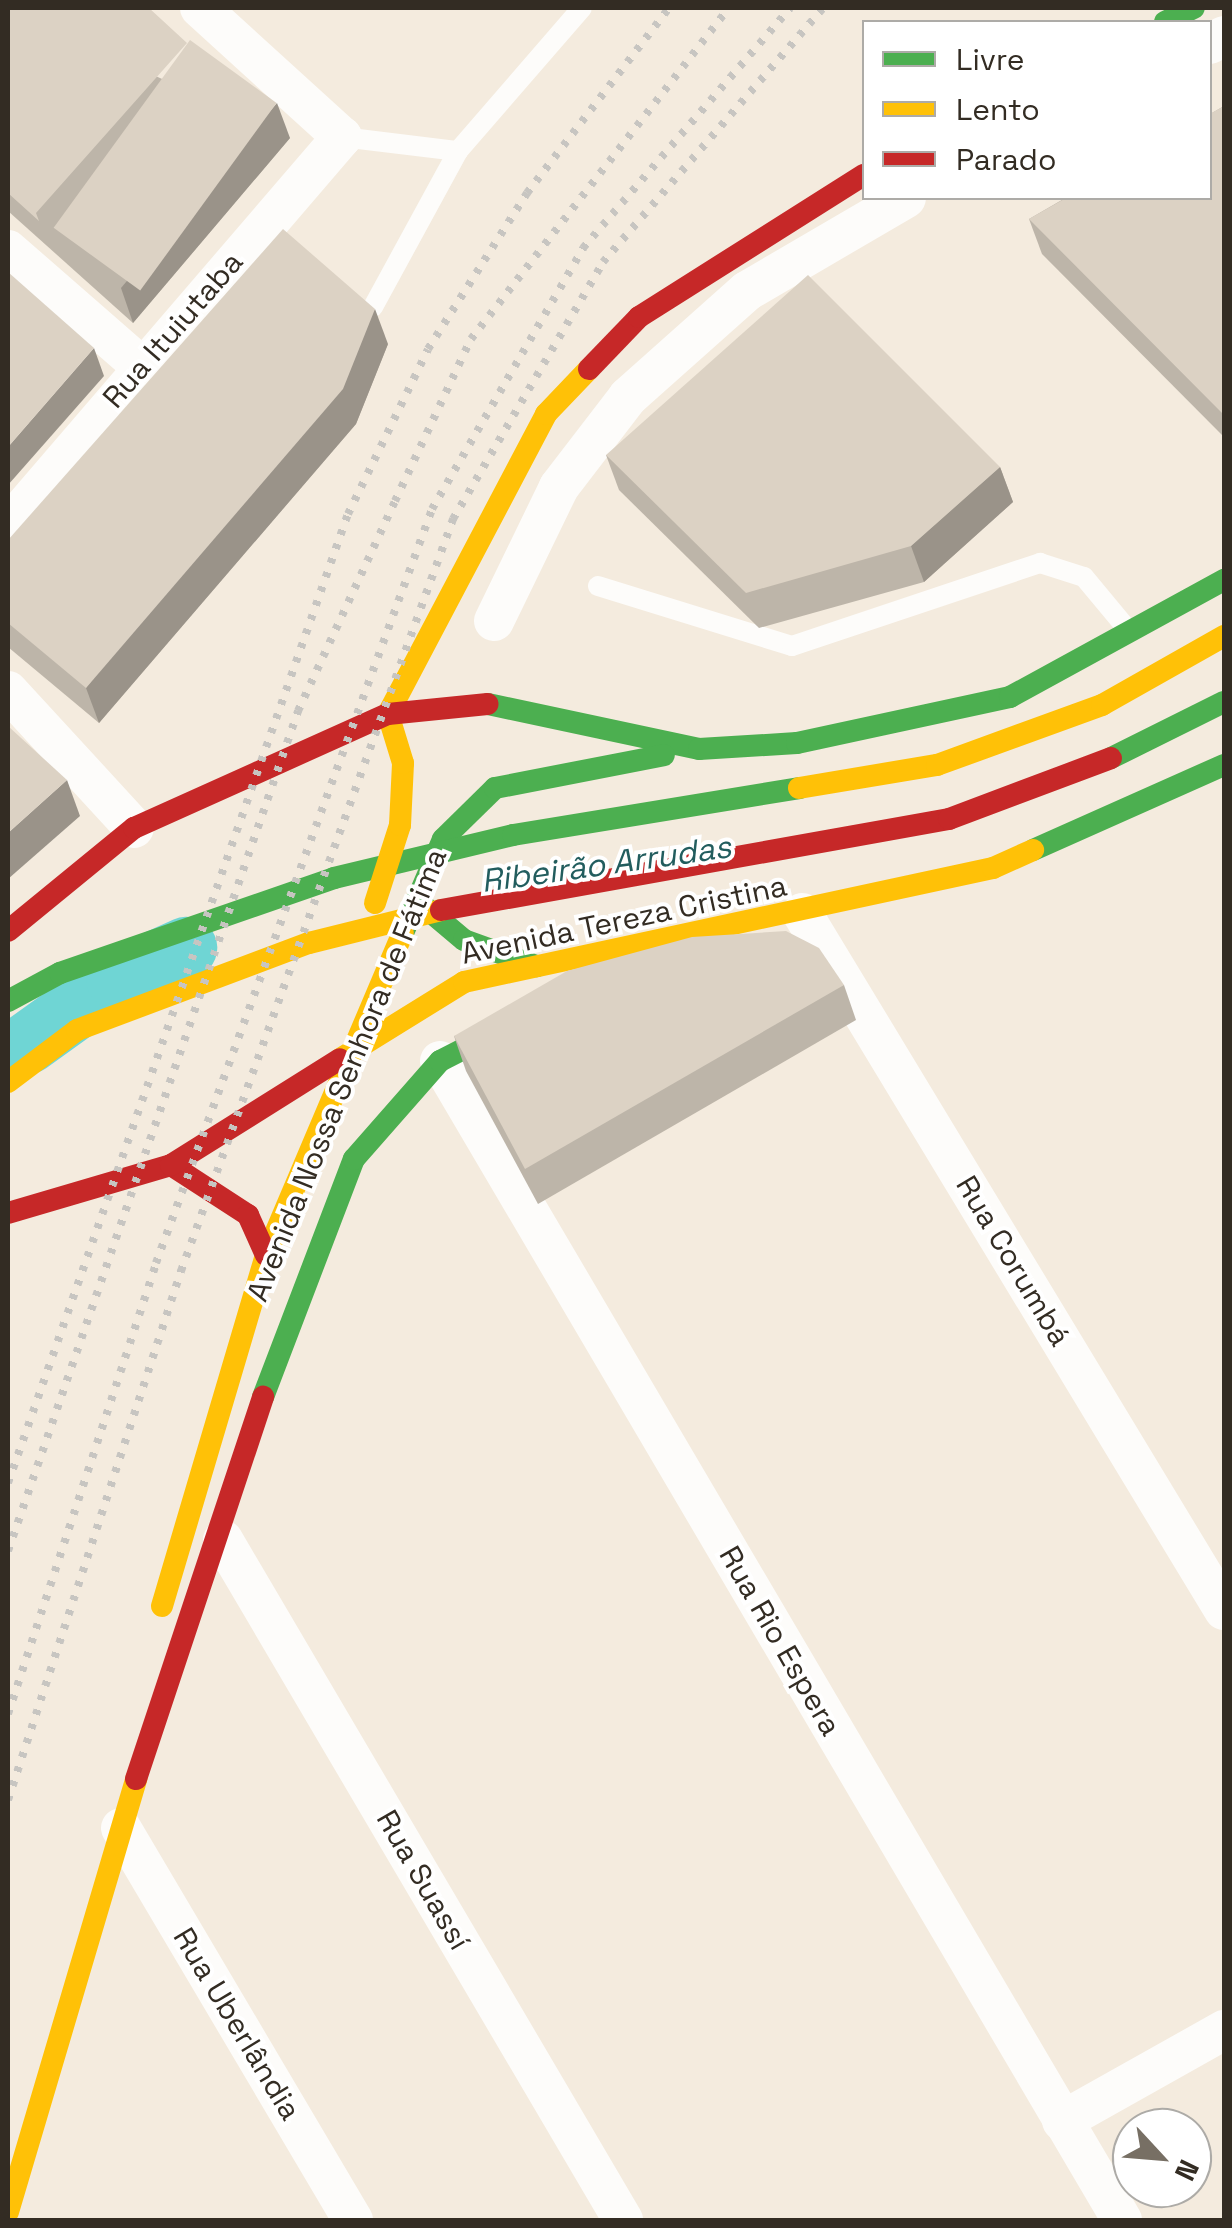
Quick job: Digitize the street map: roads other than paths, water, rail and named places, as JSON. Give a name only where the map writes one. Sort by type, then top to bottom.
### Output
[{"type":"main road","points":[[1169,20],[1194,8]]},
{"type":"main road","points":[[359,951],[400,825],[403,764],[388,714],[546,414],[639,317],[862,176]]},
{"type":"main road","points":[[8,931],[134,828],[320,736],[388,714],[483,704],[699,750],[926,720],[1010,697],[1224,580]]},
{"type":"main road","points":[[8,1001],[60,974],[334,878],[512,836],[937,766],[1102,705],[1224,636]]},
{"type":"main road","name":"Avenida Tereza Cristina","points":[[8,1082],[77,1030],[389,919],[948,819],[1124,753],[1224,702]]},
{"type":"main road","name":"Avenida Nossa Senhora de Fátima","points":[[142,1758],[159,1618],[266,1255],[420,903],[443,839],[495,788],[699,750]]},
{"type":"main road","name":"Avenida Tereza Cristina","points":[[8,1213],[171,1165],[290,1098],[357,1046],[464,982],[802,913],[993,868],[1224,765]]},
{"type":"main road","points":[[420,903],[464,940],[536,966]]},
{"type":"main road","points":[[581,989],[688,936]]},
{"type":"main road","name":"Avenida Nossa Senhora de Fátima","points":[[8,2212],[142,1758],[222,1540],[310,1261],[354,1159],[440,1061],[546,1007]]},
{"type":"main road","points":[[290,1098],[326,1034]]},
{"type":"main road","points":[[171,1165],[248,1215],[266,1255]]},
{"type":"street","points":[[200,8],[342,138]]},
{"type":"street","name":"Rua Ituiutaba","points":[[8,526],[140,366],[342,138]]},
{"type":"street","points":[[494,621],[560,487],[628,397],[748,291],[903,200]]},
{"type":"street","points":[[8,250],[140,366]]},
{"type":"street","points":[[8,692],[134,828]]},
{"type":"street","name":"Rua Corumbá","points":[[802,913],[1211,1558],[1224,1610]]},
{"type":"street","name":"Rua Rio Espera","points":[[440,1061],[1122,2220]]},
{"type":"street","name":"Rua Suassí","points":[[222,1540],[623,2220]]},
{"type":"street","name":"Rua Uberlândia","points":[[122,1828],[353,2220]]},
{"type":"street","points":[[1062,2121],[1224,2030]]},
{"type":"lane","points":[[373,307],[458,151],[582,8]]},
{"type":"lane","points":[[342,138],[458,151]]},
{"type":"lane","points":[[598,586],[792,646],[1040,563],[1084,577],[1131,634]]},
{"type":"waterway","name":"Ribeirão Arrudas","points":[[28,1043],[117,979],[186,948]]},
{"type":"railway","points":[[8,1483],[348,514],[428,349],[527,193],[669,8]]},
{"type":"railway","points":[[8,1551],[298,711],[395,501],[471,339],[729,8]]},
{"type":"railway","points":[[8,1714],[156,1263],[432,509],[583,248],[790,8]]},
{"type":"railway","points":[[8,1800],[181,1271],[453,519],[603,262],[823,8]]}]
